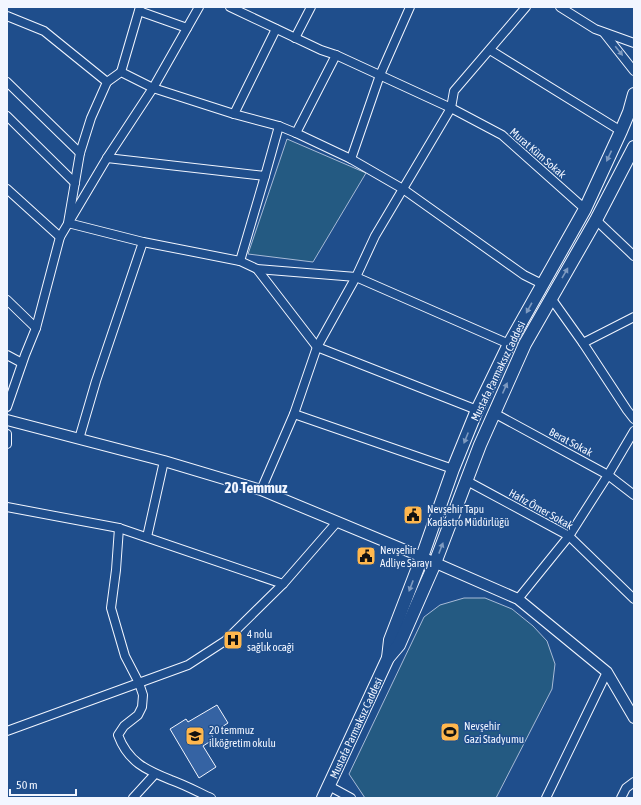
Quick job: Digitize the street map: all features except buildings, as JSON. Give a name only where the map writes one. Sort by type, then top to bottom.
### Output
[{"type":"main road","name":"Mustafa Parmaksız Caddesi","points":[[388,658],[390,640],[422,557],[453,469],[477,410],[509,344],[585,209],[621,131],[629,112],[634,94]]},
{"type":"main road","name":"Mustafa Parmaksız Caddesi","points":[[323,798],[388,658],[399,646],[435,563],[494,414],[525,344],[596,220],[634,147]]},
{"type":"street","points":[[7,407],[36,328],[60,237],[107,158],[153,88],[199,7]]},
{"type":"street","name":"Murat Küm Sokak","points":[[230,7],[321,50],[336,55],[451,108],[502,135],[585,209]]},
{"type":"street","points":[[295,38],[311,7]]},
{"type":"street","points":[[351,159],[380,75],[410,7]]},
{"type":"street","points":[[261,490],[294,414],[317,347],[356,277],[375,236],[451,108],[454,91],[526,7]]},
{"type":"street","points":[[560,7],[595,29],[634,43]]},
{"type":"street","points":[[68,223],[80,153],[91,118],[106,82],[121,72],[139,9],[187,28]]},
{"type":"street","points":[[7,16],[44,31],[106,82]]},
{"type":"street","points":[[234,114],[276,29]]},
{"type":"street","points":[[603,32],[634,71]]},
{"type":"street","points":[[490,50],[621,131]]},
{"type":"street","points":[[296,133],[336,55]]},
{"type":"street","points":[[121,72],[153,88],[234,114],[279,126],[351,159],[403,189],[524,275],[542,284]]},
{"type":"street","points":[[7,82],[80,153]]},
{"type":"street","points":[[7,116],[75,183]]},
{"type":"street","points":[[240,260],[279,126]]},
{"type":"street","points":[[107,158],[265,176]]},
{"type":"street","points":[[7,189],[60,237]]},
{"type":"street","points":[[596,220],[634,256]]},
{"type":"street","points":[[68,223],[143,242],[240,260],[256,268],[356,277],[509,344]]},
{"type":"street","points":[[79,439],[96,382],[143,242]]},
{"type":"street","points":[[256,268],[317,347],[477,410]]},
{"type":"street","points":[[551,298],[634,419]]},
{"type":"street","points":[[7,300],[36,328]]},
{"type":"street","points":[[583,343],[634,317]]},
{"type":"street","points":[[7,355],[22,363]]},
{"type":"street","points":[[294,414],[453,469]]},
{"type":"street","name":"Berat Sokak","points":[[494,414],[608,475],[634,495]]},
{"type":"street","points":[[7,420],[164,461],[261,490],[518,599],[607,672],[632,711]]},
{"type":"street","points":[[518,599],[569,536],[634,431]]},
{"type":"street","points":[[147,537],[164,461]]},
{"type":"street","name":"Hafız Ömer Sokak","points":[[467,481],[569,536],[634,599]]},
{"type":"street","points":[[7,507],[119,528],[283,584]]},
{"type":"street","points":[[7,731],[188,665],[224,641],[283,584],[338,522]]},
{"type":"street","points":[[119,528],[111,608],[125,656],[140,683],[142,707],[138,715],[124,726],[118,735],[122,746],[139,765],[155,774],[211,798]]},
{"type":"street","points":[[546,798],[607,672]]},
{"type":"street","points":[[133,798],[155,774]]},
{"type":"street","points":[[621,798],[626,788],[634,782]]},
{"type":"street","points":[[329,786],[351,798]]},
{"type":"shaded area","points":[[287,139],[366,173],[313,262],[248,254]]},
{"type":"shaded area","name":"Nevşehir Gazi Stadyumu","points":[[464,598],[485,598],[512,609],[533,626],[547,641],[555,664],[552,689],[496,798],[365,798],[349,774],[424,617],[440,605]]},
{"type":"place","name":"Nevşehir Tapu Kadastro Müdürlüğü","points":[[413,515]]},
{"type":"place","name":"Nevşehir Adliye Sarayı","points":[[366,556]]},
{"type":"place","name":"4 nolu sağlık ocaği","points":[[233,640]]},
{"type":"place","name":"Nevşehir Gazi Stadyumu","points":[[450,732]]},
{"type":"place","name":"20 temmuz ilköğretim okulu","points":[[195,736]]},
{"type":"district","name":"20 Temmuz","points":[[256,487]]}]
